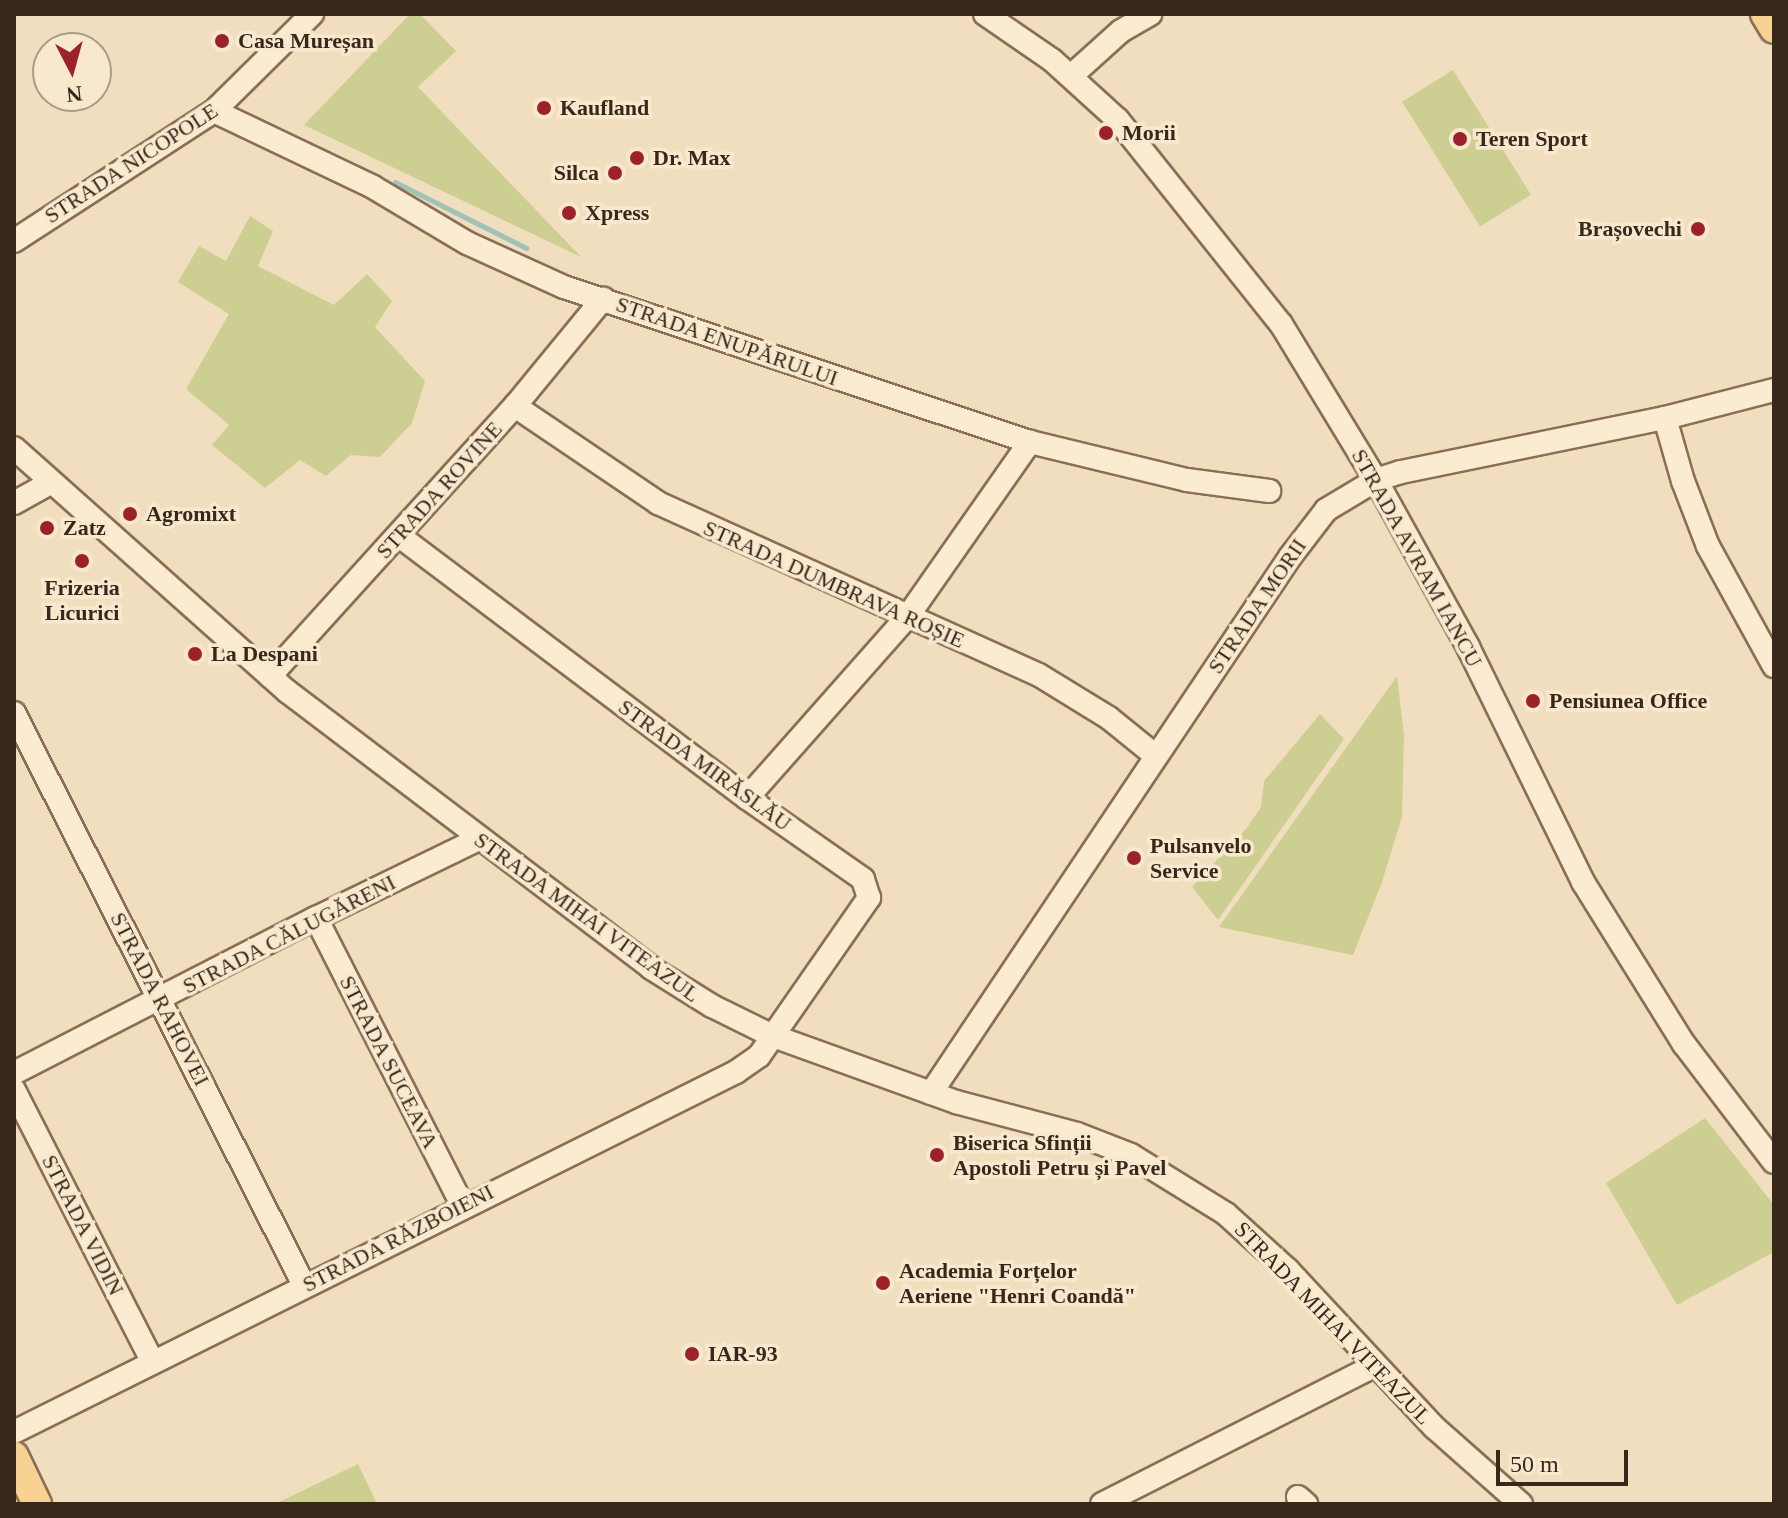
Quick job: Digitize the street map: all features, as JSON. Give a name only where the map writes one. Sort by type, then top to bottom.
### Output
[{"type":"main road","points":[[1765,14],[1774,29]]},
{"type":"main road","points":[[14,1456],[37,1504]]},
{"type":"street","name":"STRADA NICOPOLE","points":[[14,241],[214,111],[312,14]]},
{"type":"street","name":"STRADA AVRAM IANCU","points":[[985,14],[1071,76],[1118,120],[1281,324],[1376,480],[1468,647],[1591,895],[1684,1044],[1774,1162]]},
{"type":"street","points":[[1071,76],[1121,31],[1150,14]]},
{"type":"street","name":"STRADA ENUPĂRULUI","points":[[214,111],[373,187],[431,223],[504,262],[603,299],[1030,442],[1187,480],[1269,491]]},
{"type":"street","name":"STRADA ROVINE","points":[[270,676],[515,406],[603,299]]},
{"type":"street","name":"STRADA MORII","points":[[931,1093],[1310,527],[1344,496],[1376,480],[1665,418],[1774,390]]},
{"type":"street","name":"STRADA DUMBRAVA ROȘIE","points":[[515,406],[658,503],[1039,675],[1109,718],[1156,756]]},
{"type":"street","points":[[1665,418],[1683,481],[1708,546],[1774,666]]},
{"type":"street","points":[[747,798],[908,616],[1030,442]]},
{"type":"street","name":"STRADA MIHAI VITEAZUL","points":[[14,448],[270,676],[651,968],[712,1006],[773,1036],[931,1093],[1077,1134],[1131,1155],[1226,1214],[1258,1241],[1434,1427],[1521,1504]]},
{"type":"street","points":[[14,503],[52,482]]},
{"type":"street","name":"STRADA MIRĂSLĂU","points":[[399,536],[747,798],[863,879],[868,890],[866,904],[773,1036]]},
{"type":"street","name":"STRADA RAHOVEI","points":[[14,713],[304,1285]]},
{"type":"street","name":"STRADA CĂLUGĂRENI","points":[[14,1073],[316,918],[479,839]]},
{"type":"street","name":"STRADA SUCEAVA","points":[[316,918],[462,1205]]},
{"type":"street","name":"STRADA RĂZBOIENI","points":[[14,1432],[462,1205],[736,1072],[759,1056],[773,1036]]},
{"type":"street","name":"STRADA VIDIN","points":[[14,1090],[152,1361]]},
{"type":"street","points":[[1102,1504],[1374,1366]]},
{"type":"green space","points":[[410,14],[420,14],[456,51],[418,87],[581,257],[304,125]]},
{"type":"green space","name":"Teren Sport","points":[[1453,70],[1531,195],[1480,226],[1402,102]]},
{"type":"green space","points":[[250,216],[273,231],[258,266],[334,305],[367,274],[392,301],[375,327],[425,381],[412,423],[380,457],[351,455],[326,476],[300,460],[265,488],[212,445],[229,425],[186,389],[229,314],[178,282],[199,246],[226,261]]},
{"type":"green space","points":[[1397,676],[1404,735],[1402,817],[1381,885],[1353,955],[1219,927]]},
{"type":"green space","points":[[1320,714],[1344,739],[1218,920],[1192,887],[1246,829],[1261,807],[1264,781]]},
{"type":"green space","points":[[1705,1118],[1774,1205],[1774,1252],[1677,1305],[1606,1183]]},
{"type":"green space","points":[[358,1464],[377,1504],[279,1502]]},
{"type":"waterway","points":[[395,182],[526,248]]},
{"type":"place","name":"Casa Mureșan","points":[[222,41]]},
{"type":"place","name":"Kaufland","points":[[544,108]]},
{"type":"place","name":"Morii","points":[[1106,133]]},
{"type":"place","name":"Teren Sport","points":[[1460,139]]},
{"type":"place","name":"Dr. Max","points":[[637,158]]},
{"type":"place","name":"Silca","points":[[615,173]]},
{"type":"place","name":"Xpress","points":[[569,213]]},
{"type":"place","name":"Brașovechi","points":[[1698,229]]},
{"type":"place","name":"Agromixt","points":[[130,514]]},
{"type":"place","name":"Zatz","points":[[47,528]]},
{"type":"place","name":"Frizeria Licurici","points":[[82,561]]},
{"type":"place","name":"La Despani","points":[[195,654]]},
{"type":"place","name":"Pensiunea Office","points":[[1533,701]]},
{"type":"place","name":"Pulsanvelo Service","points":[[1134,858]]},
{"type":"place","name":"Biserica Sfinții Apostoli Petru și Pavel","points":[[937,1155]]},
{"type":"place","name":"Academia Forțelor Aeriene \"Henri Coandă\"","points":[[883,1283]]},
{"type":"place","name":"IAR-93","points":[[692,1354]]}]
